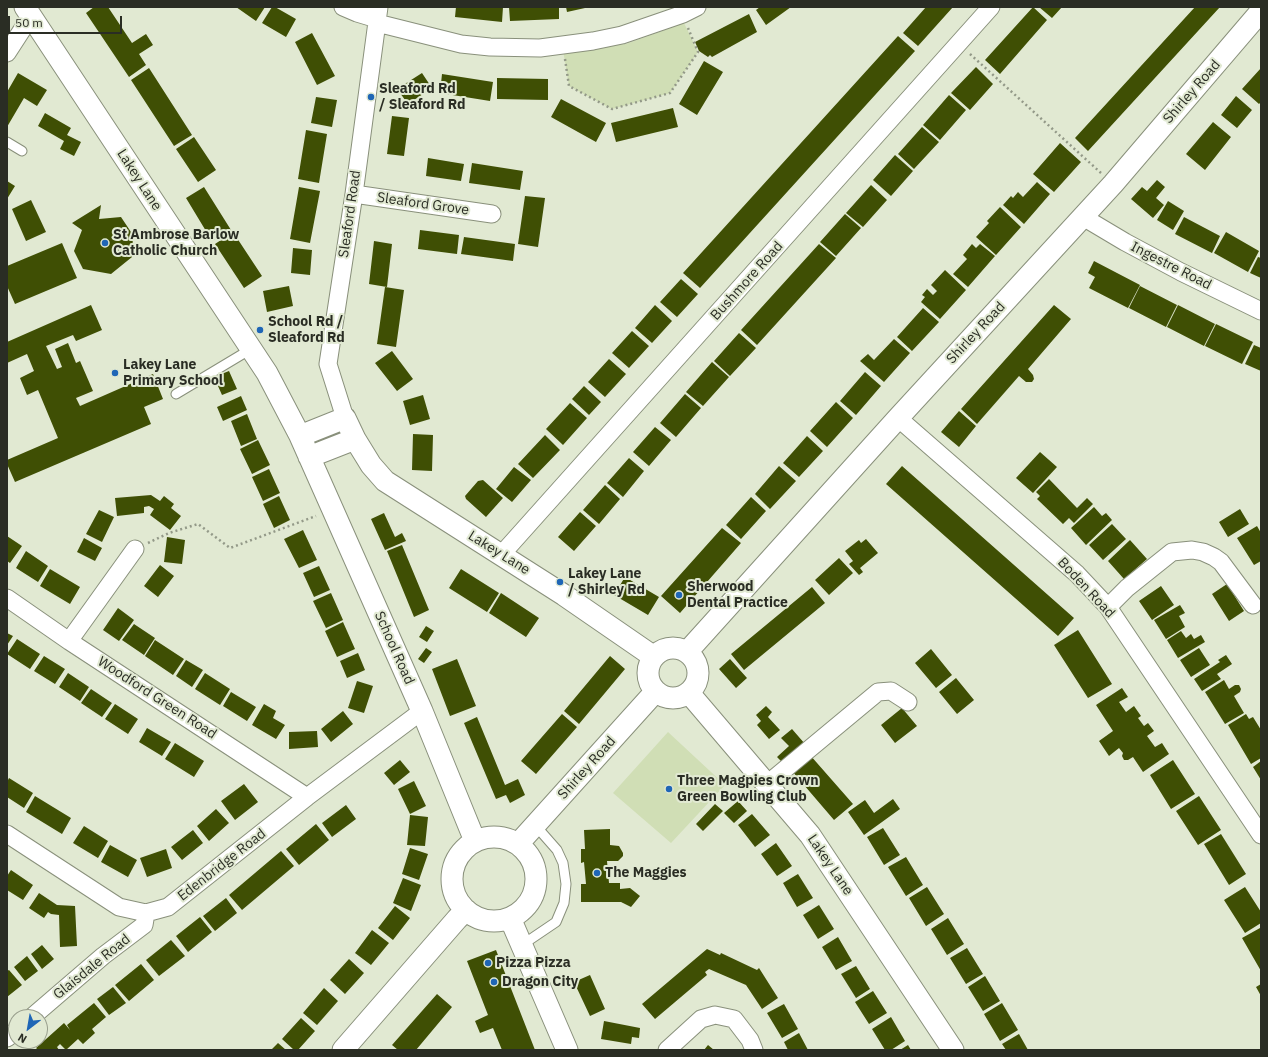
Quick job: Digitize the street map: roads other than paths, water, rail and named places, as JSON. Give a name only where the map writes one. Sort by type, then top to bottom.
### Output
[{"type":"street","points":[[343,7],[357,14],[378,16],[461,44],[519,48],[540,48],[622,35],[690,11]]},
{"type":"street","name":"Bushmore Road","points":[[501,555],[991,7]]},
{"type":"street","name":"Shirley Road","points":[[687,652],[898,418],[1113,184],[1261,11]]},
{"type":"street","points":[[7,52],[28,12]]},
{"type":"street","name":"Lakey Lane","points":[[28,12],[267,373],[300,436],[309,457]]},
{"type":"street","name":"Sleaford Road","points":[[345,418],[328,364],[354,194],[378,16]]},
{"type":"street","name":"Sleaford Grove","points":[[354,194],[492,214]]},
{"type":"street","name":"Ingestre Road","points":[[1083,217],[1125,242],[1181,272],[1261,311]]},
{"type":"street","points":[[300,436],[345,418]]},
{"type":"street","name":"Lakey Lane","points":[[345,418],[355,439],[371,465],[385,481],[564,595],[654,656]]},
{"type":"street","name":"Boden Road","points":[[898,418],[1077,574],[1108,607],[1260,832]]},
{"type":"street","points":[[309,457],[355,439]]},
{"type":"street","name":"School Road","points":[[309,457],[422,711],[475,842]]},
{"type":"street","points":[[68,641],[135,549]]},
{"type":"street","points":[[1108,607],[1127,588],[1172,552],[1192,550],[1214,556],[1222,562],[1253,605]]},
{"type":"street","name":"Woodford Green Road","points":[[7,598],[68,641],[307,797]]},
{"type":"street","points":[[673,648],[687,652],[696,665],[698,672],[697,680],[689,693],[682,697],[668,698],[655,692],[650,686],[647,670],[649,663],[654,656],[659,652],[673,648]]},
{"type":"street","points":[[766,785],[878,692],[891,691],[908,702]]},
{"type":"street","name":"Shirley Road","points":[[518,844],[655,692]]},
{"type":"street","name":"Lakey Lane","points":[[689,693],[810,835],[953,1050]]},
{"type":"street","name":"Edenbridge Road","points":[[7,834],[119,907],[146,913],[168,907],[307,797],[422,711]]},
{"type":"street","points":[[487,838],[502,838],[518,844],[532,860],[536,884],[533,896],[520,912],[510,918],[496,921],[475,916],[466,910],[454,892],[452,881],[454,867],[460,854],[475,842],[487,838]]},
{"type":"street","points":[[343,1050],[466,910]]},
{"type":"street","name":"Glaisdale Road","points":[[41,1009],[103,956],[144,925],[146,913]]},
{"type":"street","points":[[510,918],[567,1050]]},
{"type":"street","points":[[667,1050],[701,1019],[715,1015],[734,1019],[750,1040],[754,1050]]},
{"type":"lane","points":[[7,142],[22,151]]},
{"type":"lane","points":[[176,394],[251,349]]},
{"type":"lane","points":[[522,945],[556,922],[564,903],[566,884],[563,863],[557,850],[535,825]]},
{"type":"place","name":"Sleaford Rd / Sleaford Rd","points":[[371,97]]},
{"type":"place","name":"St Ambrose Barlow Catholic Church","points":[[105,243]]},
{"type":"place","name":"School Rd / Sleaford Rd","points":[[260,330]]},
{"type":"place","name":"Lakey Lane Primary School","points":[[115,373]]},
{"type":"place","name":"Lakey Lane / Shirley Rd","points":[[560,582]]},
{"type":"place","name":"Sherwood Dental Practice","points":[[679,595]]},
{"type":"place","name":"Three Magpies Crown Green Bowling Club","points":[[669,789]]},
{"type":"place","name":"The Maggies","points":[[597,873]]},
{"type":"place","name":"Pizza Pizza","points":[[488,963]]},
{"type":"place","name":"Dragon City","points":[[494,982]]}]
